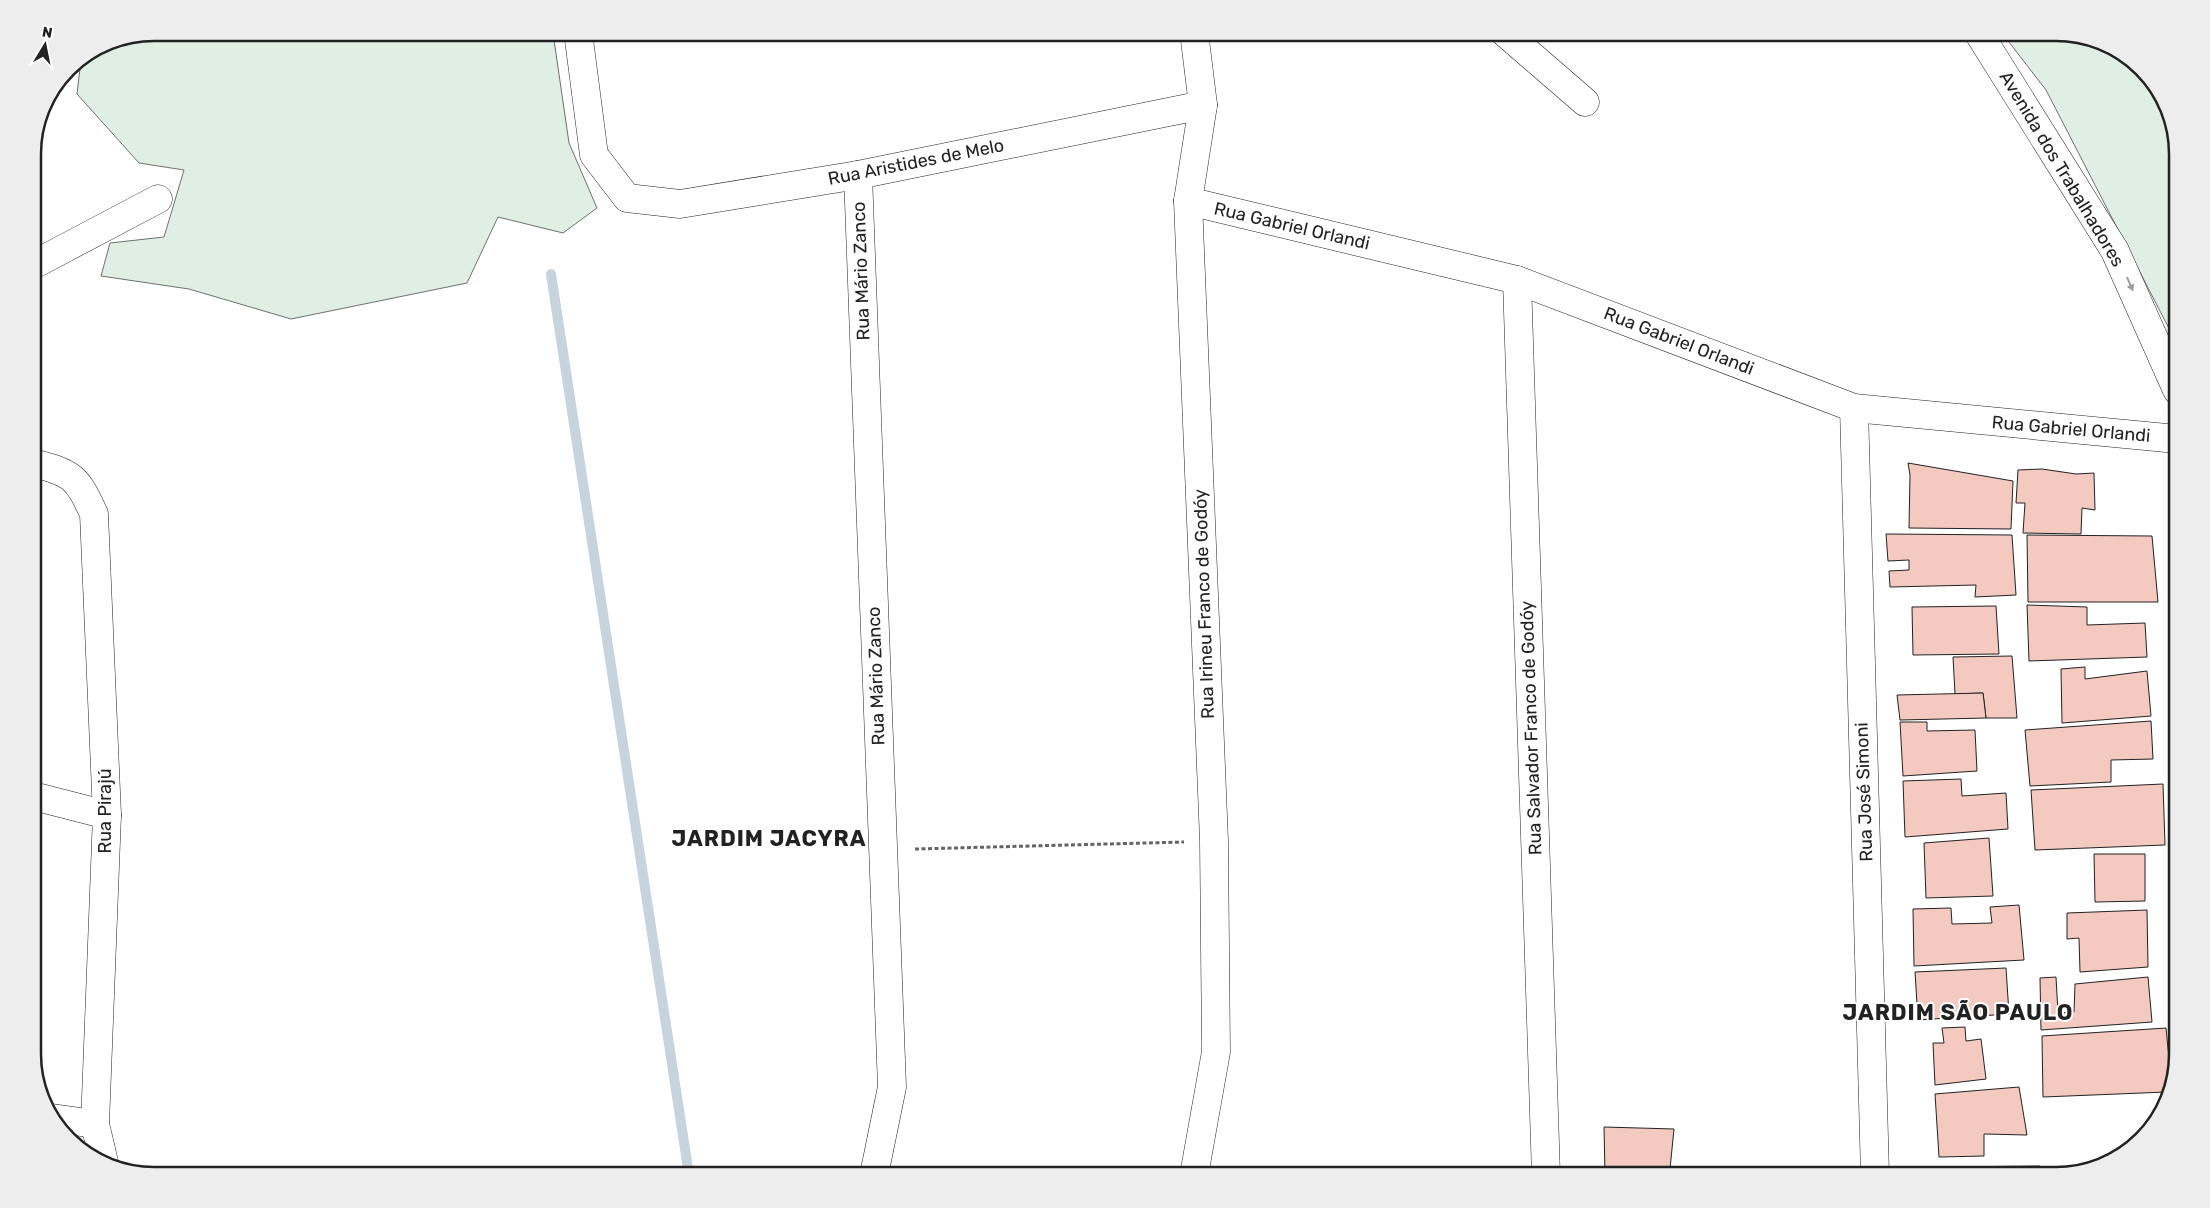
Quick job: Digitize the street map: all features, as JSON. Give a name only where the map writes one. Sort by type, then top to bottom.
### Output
[{"type":"street","name":"Rua Aristides de Melo","points":[[579,41],[594,155],[627,198],[680,204],[858,175],[1203,105]]},
{"type":"street","name":"Rua Irineu Franco de Godóy","points":[[1195,41],[1203,105],[1188,201],[1214,841],[1216,1052],[1196,1167]]},
{"type":"street","points":[[1514,41],[1585,102]]},
{"type":"street","name":"Avenida dos Trabalhadores","points":[[1984,41],[2115,251],[2169,372]]},
{"type":"street","name":"Rua Mário Zanco","points":[[858,175],[892,1087],[876,1167]]},
{"type":"street","points":[[41,261],[158,200]]},
{"type":"street","name":"Rua Gabriel Orlandi","points":[[1188,201],[1516,280],[1854,408],[2169,438]]},
{"type":"street","name":"Rua Salvador Franco de Godóy","points":[[1516,280],[1546,1167]]},
{"type":"street","name":"Rua José Simoni","points":[[1854,408],[1875,1167]]},
{"type":"street","name":"Rua Pirajú","points":[[41,465],[62,470],[82,487],[94,514],[107,815],[95,1124],[102,1154]]},
{"type":"street","points":[[41,798],[107,815]]},
{"type":"street","points":[[62,1119],[95,1124]]},
{"type":"path","points":[[882,850],[1214,841]]},
{"type":"green space","points":[[146,41],[554,41],[569,143],[597,208],[563,233],[498,217],[467,283],[291,319],[189,289],[101,276],[110,243],[164,237],[184,170],[139,163],[77,94],[80,69],[85,65],[111,50],[132,43]]},
{"type":"green space","points":[[2008,41],[2064,41],[2092,47],[2119,60],[2130,69],[2150,91],[2157,104],[2167,132],[2169,146],[2169,328],[2046,90]]},
{"type":"building","points":[[1908,463],[2013,481],[2011,529],[1909,528],[1910,475]]},
{"type":"building","points":[[2042,469],[2076,474],[2094,473],[2095,510],[2082,508],[2081,534],[2023,533],[2025,503],[2016,503],[2018,470]]},
{"type":"building","points":[[1886,534],[2012,535],[2016,595],[1975,597],[1976,585],[1890,587],[1889,571],[1909,570],[1909,560],[1888,561]]},
{"type":"building","points":[[2027,535],[2152,536],[2158,602],[2028,602]]},
{"type":"building","points":[[2027,605],[2087,607],[2087,625],[2145,623],[2147,657],[2029,661]]},
{"type":"building","points":[[1996,606],[1999,654],[1913,655],[1912,607]]},
{"type":"building","points":[[2012,656],[2017,718],[1986,718],[1983,693],[1955,694],[1953,657]]},
{"type":"building","points":[[2085,667],[2085,679],[2147,671],[2151,716],[2062,723],[2061,669]]},
{"type":"building","points":[[1983,693],[1986,718],[1900,720],[1897,695]]},
{"type":"building","points":[[2151,721],[2153,759],[2111,760],[2111,782],[2030,786],[2025,730]]},
{"type":"building","points":[[1900,722],[1927,722],[1927,731],[1975,730],[1977,771],[1903,776]]},
{"type":"building","points":[[1961,779],[1962,796],[2006,793],[2008,829],[1905,837],[1903,781]]},
{"type":"building","points":[[2163,784],[2165,845],[2035,850],[2031,790]]},
{"type":"building","points":[[1989,838],[1993,896],[1926,898],[1924,843]]},
{"type":"building","points":[[2094,854],[2145,854],[2145,901],[2095,902]]},
{"type":"building","points":[[2019,905],[2024,960],[1914,966],[1913,909],[1951,908],[1952,924],[1992,923],[1990,907]]},
{"type":"building","points":[[2147,910],[2148,967],[2080,972],[2079,938],[2067,939],[2067,913]]},
{"type":"building","points":[[2006,968],[2009,1014],[1918,1020],[1915,972]]},
{"type":"building","points":[[2056,977],[2058,1013],[2074,1012],[2075,984],[2148,977],[2152,1022],[2041,1030],[2040,978]]},
{"type":"building","points":[[1965,1027],[1966,1041],[1981,1039],[1986,1079],[1935,1085],[1933,1043],[1944,1043],[1942,1028]]},
{"type":"building","points":[[2166,1028],[2168,1069],[2162,1092],[2043,1097],[2042,1036]]},
{"type":"building","points":[[2019,1087],[2027,1135],[1984,1134],[1984,1156],[1939,1157],[1935,1094]]},
{"type":"building","points":[[1604,1127],[1674,1129],[1670,1167],[1605,1167]]},
{"type":"building","points":[[2040,1166],[2040,1167],[1942,1167]]},
{"type":"waterway","points":[[551,274],[688,1167]]},
{"type":"district","name":"JARDIM JACYRA","points":[[769,838]]},
{"type":"district","name":"JARDIM SÃO PAULO","points":[[1958,1012]]}]
